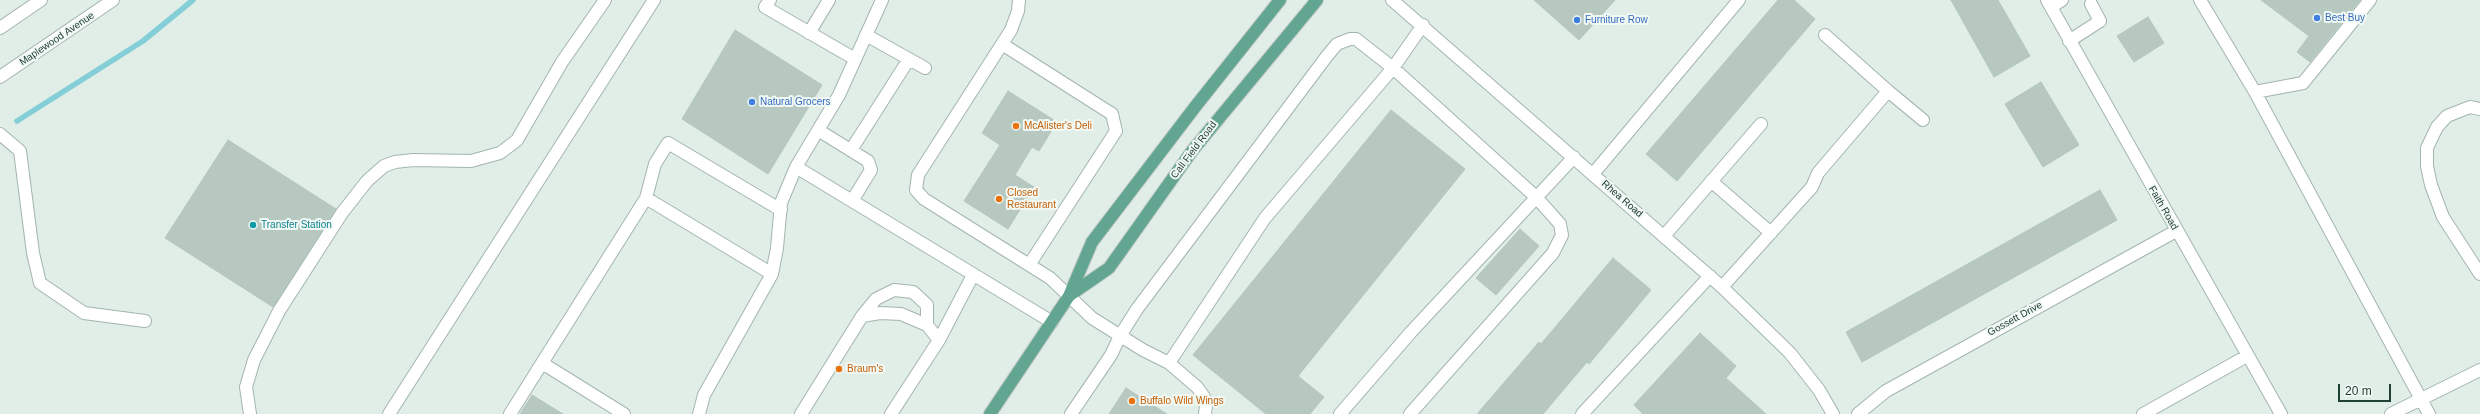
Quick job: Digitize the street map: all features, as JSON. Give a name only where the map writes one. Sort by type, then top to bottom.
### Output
[{"type":"main road","name":"Call Field Road","points":[[990,414],[1070,296],[1092,242],[1195,107],[1280,0]]},
{"type":"main road","name":"Call Field Road","points":[[1070,296],[1109,268],[1192,151],[1317,0]]},
{"type":"street","points":[[0,28],[41,0]]},
{"type":"street","name":"Maplewood Avenue","points":[[0,77],[113,0]]},
{"type":"street","points":[[250,414],[246,387],[254,360],[279,311],[342,213],[367,181],[384,166],[395,162],[412,160],[471,161],[500,153],[508,147],[520,135],[562,62],[605,0]]},
{"type":"street","points":[[390,414],[654,0]]},
{"type":"street","points":[[770,0],[765,7],[855,59]]},
{"type":"street","points":[[809,33],[829,0]]},
{"type":"street","points":[[700,414],[704,395],[772,274],[778,248],[781,202],[796,167],[839,95],[882,0]]},
{"type":"street","points":[[1019,0],[1018,12],[1011,30],[918,175],[916,190],[924,199],[1050,278],[1092,318],[1120,336],[1169,363],[1197,387],[1204,397],[1206,413]]},
{"type":"street","name":"Rhea Road","points":[[1392,0],[1423,25],[1722,286],[1790,353],[1819,390],[1833,414]]},
{"type":"street","points":[[1593,174],[1739,0]]},
{"type":"street","points":[[2049,3],[2062,0]]},
{"type":"street","points":[[2200,0],[2255,92],[2429,414]]},
{"type":"street","points":[[2255,92],[2303,84],[2370,0]]},
{"type":"street","points":[[2069,41],[2100,22],[2092,1]]},
{"type":"street","name":"Faith Road","points":[[2049,3],[2246,356],[2280,414]]},
{"type":"street","points":[[1169,363],[1265,218],[1393,68],[1423,25]]},
{"type":"street","points":[[866,35],[925,68]]},
{"type":"street","points":[[1825,35],[1922,120]]},
{"type":"street","points":[[1071,414],[1111,355],[1120,336],[1137,309],[1337,44],[1350,39],[1356,39],[1393,68],[1536,197],[1560,224],[1562,235],[1557,246],[1410,414]]},
{"type":"street","points":[[1002,44],[1112,114],[1116,131],[1029,265]]},
{"type":"street","points":[[851,150],[909,59]]},
{"type":"street","points":[[1722,286],[1812,187],[1818,173],[1888,91]]},
{"type":"street","points":[[2480,109],[2470,107],[2447,116],[2437,127],[2427,148],[2427,166],[2431,185],[2443,217],[2480,274]]},
{"type":"street","points":[[1664,236],[1762,124]]},
{"type":"street","points":[[818,130],[868,161],[871,170],[852,201]]},
{"type":"street","points":[[0,134],[20,151],[33,253],[40,283],[84,313],[145,321]]},
{"type":"street","points":[[510,414],[646,198],[655,164],[668,143],[781,210]]},
{"type":"street","points":[[1340,414],[1411,332],[1574,157]]},
{"type":"street","points":[[796,167],[1052,322]]},
{"type":"street","points":[[1711,181],[1771,233]]},
{"type":"street","points":[[646,198],[772,274]]},
{"type":"street","name":"Gossett Drive","points":[[1858,414],[1886,391],[2176,231]]},
{"type":"street","points":[[890,414],[939,340],[973,275]]},
{"type":"street","points":[[1582,414],[1710,276]]},
{"type":"street","points":[[801,414],[862,316],[876,298],[894,290],[913,292],[927,305],[927,325]]},
{"type":"street","points":[[862,316],[880,313],[901,314],[927,325],[939,340]]},
{"type":"street","points":[[2142,414],[2246,356]]},
{"type":"street","points":[[542,363],[624,414]]},
{"type":"street","points":[[2392,414],[2420,398],[2480,370]]},
{"type":"building","name":"Furniture Row","points":[[1534,0],[1615,0],[1579,40]]},
{"type":"building","points":[[1778,0],[1794,0],[1815,19],[1677,181],[1646,154]]},
{"type":"building","points":[[1951,0],[1998,0],[2030,56],[1994,77]]},
{"type":"building","name":"Best Buy","points":[[2261,0],[2360,0],[2310,62],[2297,52],[2309,36]]},
{"type":"building","points":[[2148,17],[2164,43],[2134,62],[2117,36]]},
{"type":"building","name":"Natural Grocers","points":[[735,30],[822,85],[768,174],[682,119]]},
{"type":"building","points":[[2041,82],[2079,145],[2043,167],[2005,104]]},
{"type":"building","points":[[1008,91],[1057,122],[1039,151],[1032,147],[1015,175],[1034,187],[1008,229],[964,201],[1000,145],[982,133]]},
{"type":"building","points":[[1391,110],[1465,169],[1298,376],[1324,397],[1310,414],[1266,414],[1193,355]]},
{"type":"building","name":"Transfer Station","points":[[228,140],[336,209],[273,307],[165,238]]},
{"type":"building","points":[[2100,190],[2117,220],[1862,362],[1846,332]]},
{"type":"building","points":[[1520,229],[1539,246],[1496,295],[1476,278]]},
{"type":"building","points":[[1613,258],[1651,290],[1589,364],[1587,362],[1543,414],[1477,414],[1539,342],[1541,344]]},
{"type":"building","points":[[1700,333],[1736,366],[1726,378],[1766,414],[1643,414],[1634,405]]},
{"type":"building","name":"Buffalo Wild Wings","points":[[1126,388],[1167,414],[1109,414]]},
{"type":"building","points":[[532,395],[563,414],[520,414]]},
{"type":"waterway","points":[[17,121],[143,41],[193,0]]},
{"type":"place","name":"Best Buy","points":[[2317,18]]},
{"type":"place","name":"Furniture Row","points":[[1577,20]]},
{"type":"place","name":"Natural Grocers","points":[[752,102]]},
{"type":"place","name":"McAlister's Deli","points":[[1016,126]]},
{"type":"place","name":"Closed Restaurant","points":[[999,199]]},
{"type":"place","name":"Transfer Station","points":[[253,225]]},
{"type":"place","name":"Braum's","points":[[839,369]]},
{"type":"place","name":"Buffalo Wild Wings","points":[[1132,401]]}]
